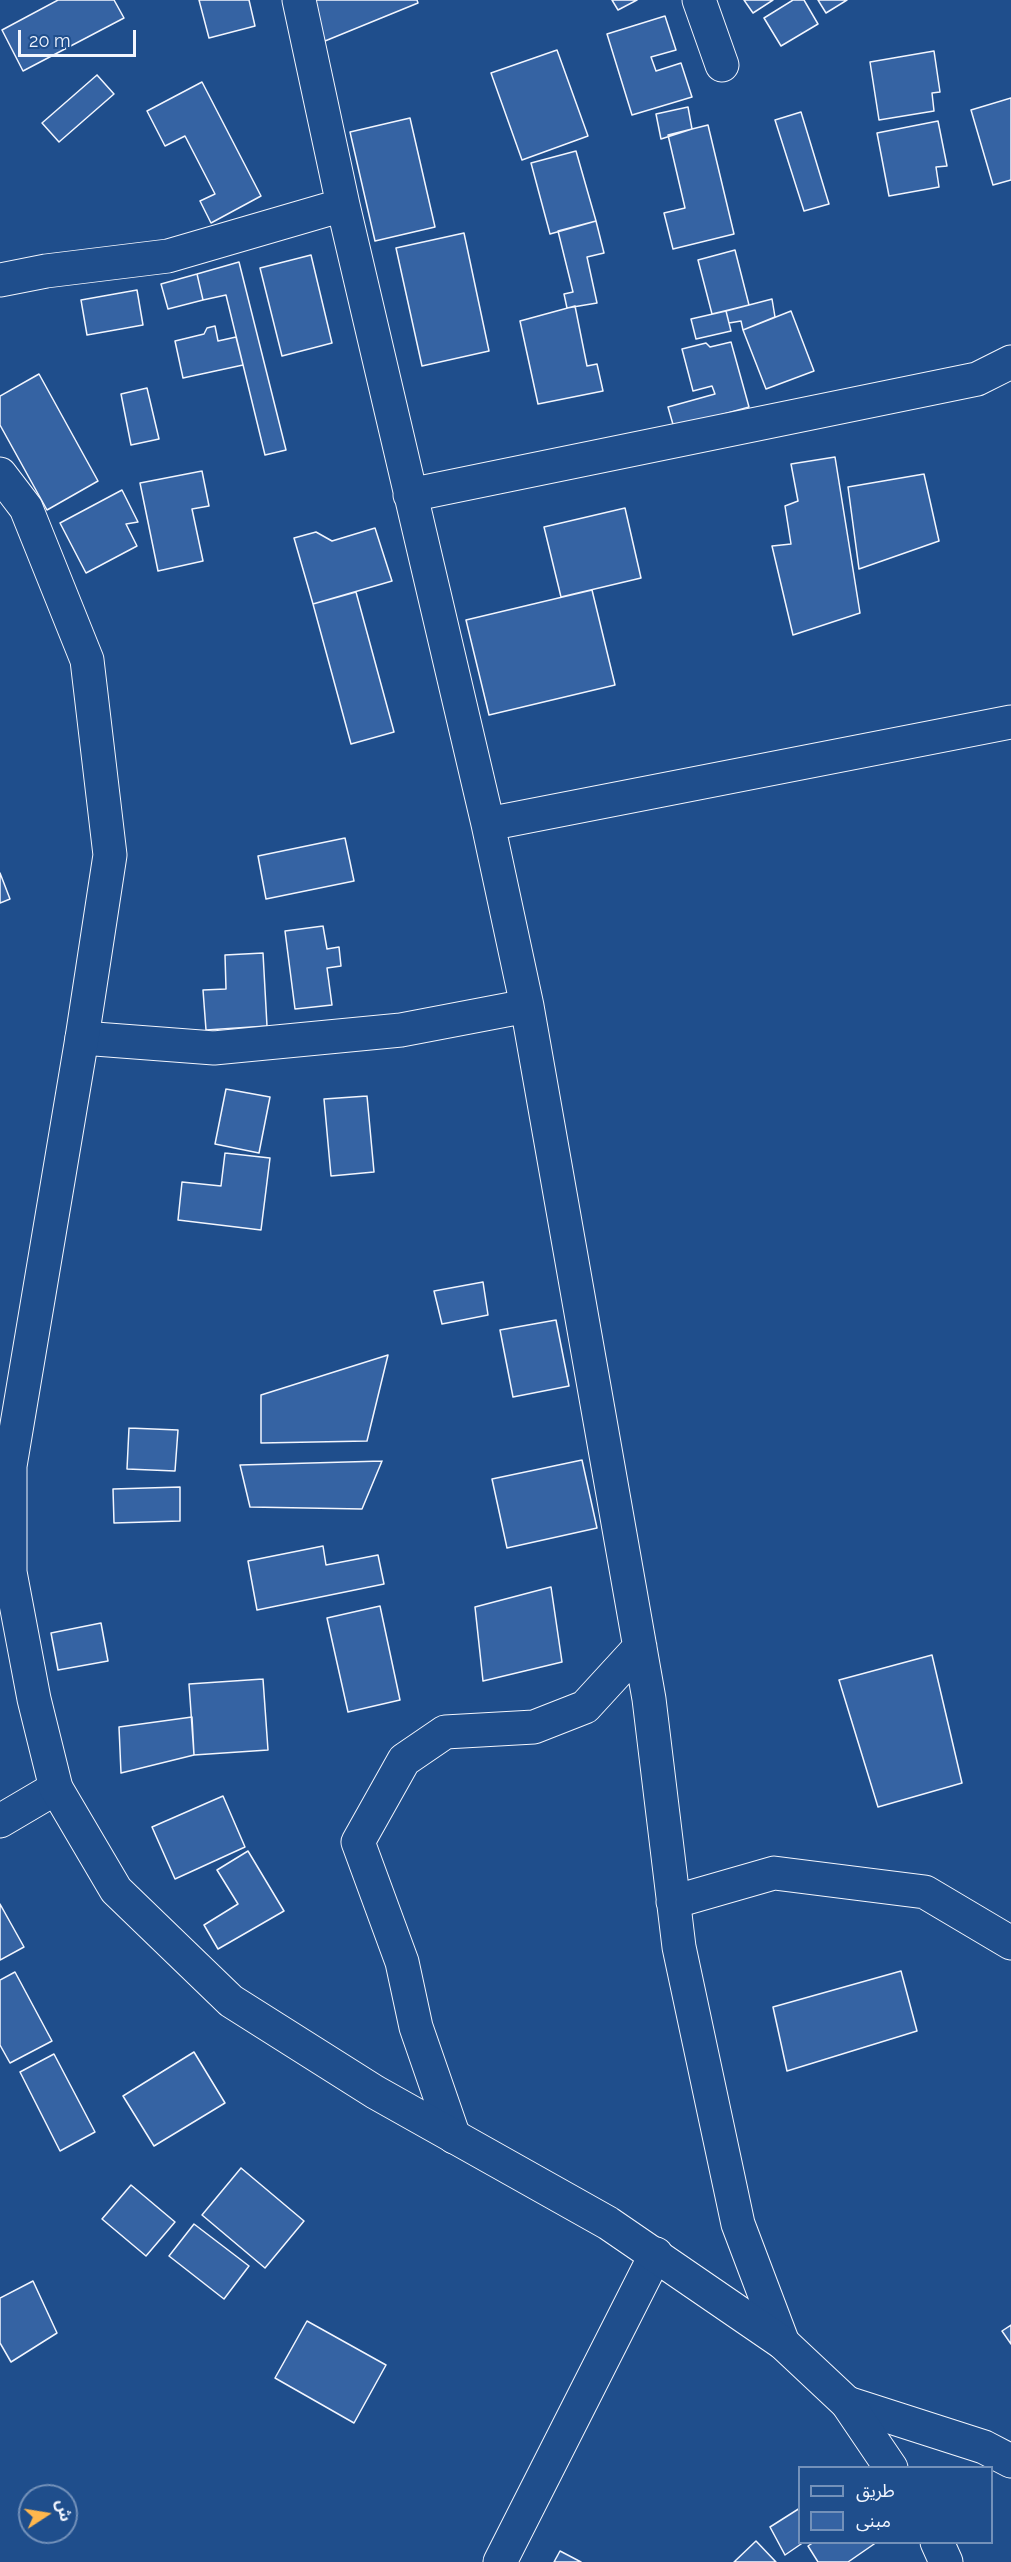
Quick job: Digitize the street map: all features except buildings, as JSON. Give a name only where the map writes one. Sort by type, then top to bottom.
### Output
[{"type":"street","points":[[299,0],[410,495],[488,824],[527,1006],[649,1699],[679,1947],[738,2224],[783,2343]]},
{"type":"street","points":[[699,0],[722,65]]},
{"type":"street","points":[[0,280],[46,271],[168,256],[344,206]]},
{"type":"street","points":[[410,495],[976,379],[1011,362]]},
{"type":"street","points":[[0,474],[26,508],[87,660],[110,855],[82,1038],[10,1410],[10,1572],[34,1699],[56,1788],[116,1890],[231,2001],[375,2092],[608,2223],[783,2343],[847,2403],[890,2466]]},
{"type":"street","points":[[488,824],[1011,722]]},
{"type":"street","points":[[82,1038],[214,1048],[401,1030],[527,1006]]},
{"type":"street","points":[[454,2137],[416,2027],[402,1962],[358,1842],[404,1761],[445,1732],[534,1727],[585,1707],[640,1647]]},
{"type":"street","points":[[0,1821],[56,1788]]},
{"type":"street","points":[[673,1902],[774,1873],[926,1892],[1011,1943]]},
{"type":"street","points":[[500,2562],[656,2254]]},
{"type":"street","points":[[847,2403],[984,2447],[1011,2461]]},
{"type":"street","points":[[938,2544],[946,2562]]}]
